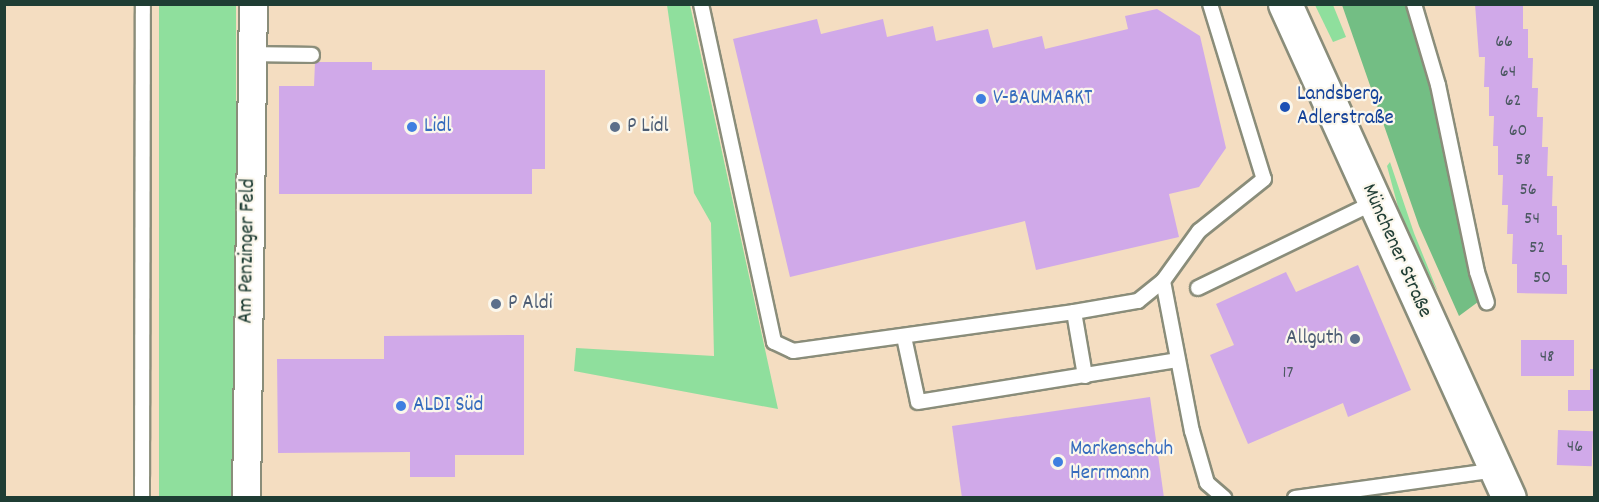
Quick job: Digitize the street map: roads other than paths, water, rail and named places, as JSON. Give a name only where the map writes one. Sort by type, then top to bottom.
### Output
[{"type":"main road","name":"Münchener Straße","points":[[1285,4],[1502,484]]},
{"type":"street","name":"Am Penzinger Feld","points":[[246,498],[253,4]]},
{"type":"lane","points":[[142,498],[143,4]]},
{"type":"lane","points":[[701,4],[774,342],[793,351],[904,337],[1138,301],[1163,281],[1199,231],[1264,179],[1210,4]]},
{"type":"lane","points":[[1414,4],[1438,85],[1477,272],[1488,302]]},
{"type":"lane","points":[[251,54],[312,55]]},
{"type":"lane","points":[[1198,288],[1375,202]]},
{"type":"lane","points":[[1163,281],[1178,360],[1207,483],[1224,498]]},
{"type":"lane","points":[[1074,312],[1085,375]]},
{"type":"lane","points":[[904,337],[918,402],[1178,360]]},
{"type":"lane","points":[[1295,498],[1502,484]]},
{"type":"place","name":"V-BAUMARKT","points":[[981,99]]},
{"type":"place","name":"Landsberg, Adlerstraße","points":[[1285,107]]},
{"type":"place","name":"Lidl","points":[[412,127]]},
{"type":"place","name":"P Lidl","points":[[615,127]]},
{"type":"place","name":"P Aldi","points":[[496,304]]},
{"type":"place","name":"Allguth","points":[[1355,339]]},
{"type":"place","name":"ALDI Süd","points":[[401,406]]},
{"type":"place","name":"Markenschuh Herrmann","points":[[1058,462]]}]
